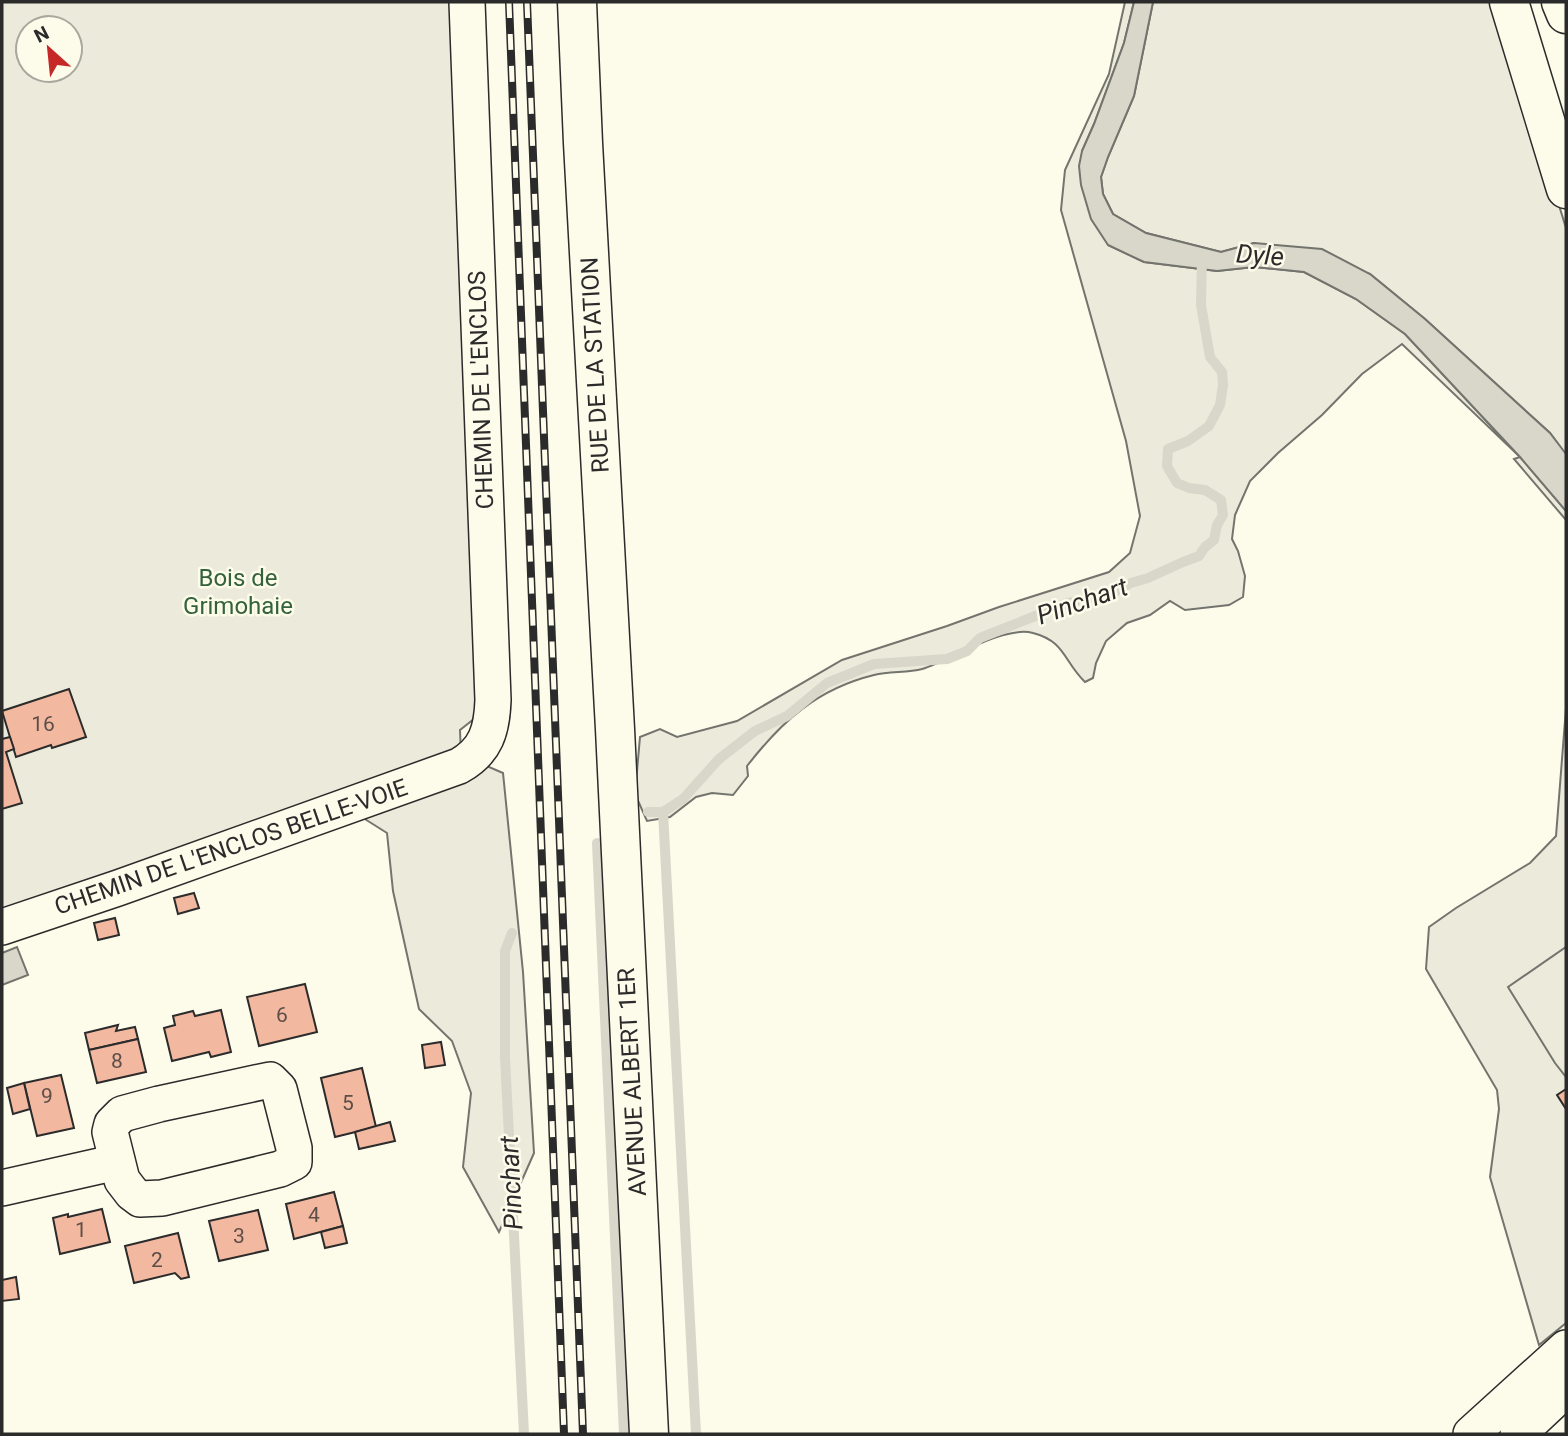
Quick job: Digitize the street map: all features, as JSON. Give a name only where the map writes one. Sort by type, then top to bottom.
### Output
[{"type":"main road","name":"RUE DE LA STATION","points":[[577,2],[615,729]]},
{"type":"main road","points":[[1509,2],[1566,189]]},
{"type":"main road","points":[[1561,2],[1566,14]]},
{"type":"main road","name":"AVENUE ALBERT 1ER","points":[[615,729],[649,1434]]},
{"type":"street","name":"CHEMIN DE L'ENCLOS","points":[[459,766],[474,755],[488,736],[493,701],[467,2]]},
{"type":"street","name":"CHEMIN DE L'ENCLOS BELLE-VOIE","points":[[2,927],[181,867],[459,766]]},
{"type":"street","points":[[270,1080],[279,1089],[294,1149],[294,1162],[280,1169],[162,1198],[140,1199],[122,1180],[117,1162],[110,1132],[112,1124],[122,1115],[254,1082],[270,1080]]},
{"type":"street","points":[[2,1188],[117,1162]]},
{"type":"street","points":[[1471,1434],[1566,1348]]},
{"type":"street","points":[[1518,1434],[1566,1389]]},
{"type":"green space","name":"Bois de Grimohaie","points":[[2,2],[453,2],[479,715],[460,730],[461,755],[503,773],[523,972],[534,1153],[499,1232],[463,1167],[471,1093],[452,1041],[419,1009],[393,891],[387,833],[341,804],[2,927]]},
{"type":"green space","points":[[1125,2],[1134,2],[1124,43],[1082,151],[1108,245],[1144,262],[1217,271],[1254,267],[1304,272],[1356,299],[1405,334],[1520,457],[1402,344],[1362,374],[1250,481],[1235,515],[1232,539],[1245,576],[1243,597],[1229,605],[1185,610],[1170,601],[1150,615],[1127,623],[1106,641],[1096,663],[1093,678],[1085,682],[1052,641],[1033,633],[1021,632],[993,639],[922,669],[880,674],[854,681],[818,698],[788,721],[747,766],[748,776],[733,795],[712,793],[696,797],[670,817],[647,821],[635,794],[640,737],[660,729],[677,737],[737,721],[842,660],[1109,572],[1130,553],[1140,516],[1126,441],[1061,210],[1065,170],[1109,74]]},
{"type":"green space","points":[[1153,2],[1496,2],[1566,228],[1566,455],[1550,433],[1425,319],[1370,274],[1254,243],[1221,252],[1146,233],[1113,214],[1103,194],[1101,177],[1134,96]]},
{"type":"green space","points":[[1520,457],[1566,511],[1566,520],[1514,459]]},
{"type":"green space","points":[[1566,708],[1566,1323],[1539,1345],[1490,1177],[1499,1109],[1497,1090],[1426,969],[1429,927],[1530,863],[1556,836]]},
{"type":"shaded area","points":[[1566,947],[1566,1077],[1508,987]]},
{"type":"water","name":"Dyle","points":[[1134,2],[1153,2],[1134,96],[1101,177],[1103,194],[1113,214],[1146,233],[1221,252],[1254,243],[1322,249],[1370,274],[1425,319],[1550,433],[1566,454],[1566,511],[1520,457],[1405,334],[1356,299],[1304,272],[1254,267],[1217,271],[1144,262],[1108,245],[1091,219],[1081,185],[1079,166],[1082,151],[1124,43]]},
{"type":"water","points":[[17,947],[28,975],[2,985],[2,953]]},
{"type":"building","points":[[69,689],[86,737],[16,757],[2,711]]},
{"type":"building","points":[[10,737],[14,749],[6,752],[22,803],[2,809],[2,739]]},
{"type":"building","points":[[194,893],[199,908],[178,914],[174,898]]},
{"type":"building","points":[[115,918],[119,935],[98,940],[94,923]]},
{"type":"building","points":[[305,984],[317,1032],[259,1046],[247,997]]},
{"type":"building","points":[[221,1010],[231,1052],[211,1057],[209,1052],[172,1061],[164,1028],[175,1025],[173,1016],[193,1011],[195,1016]]},
{"type":"building","points":[[118,1025],[116,1031],[135,1027],[138,1039],[89,1050],[85,1033]]},
{"type":"building","points":[[138,1039],[146,1072],[97,1083],[89,1050]]},
{"type":"building","points":[[441,1042],[445,1065],[425,1068],[422,1045]]},
{"type":"building","points":[[362,1068],[376,1127],[335,1137],[321,1078]]},
{"type":"building","points":[[61,1075],[74,1128],[37,1136],[24,1083]]},
{"type":"building","points":[[24,1083],[30,1109],[13,1114],[7,1088]]},
{"type":"building","points":[[1566,1089],[1566,1109],[1557,1095]]},
{"type":"building","points":[[390,1122],[395,1141],[359,1149],[355,1132]]},
{"type":"building","points":[[334,1192],[343,1226],[294,1239],[286,1204]]},
{"type":"building","points":[[102,1209],[110,1242],[60,1254],[53,1218]]},
{"type":"building","points":[[258,1210],[268,1250],[219,1261],[209,1221]]},
{"type":"building","points":[[343,1226],[347,1243],[325,1248],[321,1232]]},
{"type":"building","points":[[178,1233],[189,1277],[181,1279],[175,1273],[134,1283],[125,1246]]},
{"type":"building","points":[[16,1277],[19,1299],[2,1301],[2,1280]]},
{"type":"waterway","name":"Pinchart","points":[[648,812],[663,812],[683,799],[719,759],[755,731],[787,716],[827,683],[874,664],[947,659],[967,651],[980,638],[1068,603],[1115,592],[1199,556],[1214,540],[1217,525],[1223,515],[1221,500],[1205,490],[1177,483],[1167,466],[1168,449],[1188,441],[1209,426],[1220,405],[1222,372],[1210,357],[1201,305],[1202,257]]},
{"type":"waterway","points":[[663,812],[696,1434]]},
{"type":"waterway","points":[[597,843],[624,1434]]},
{"type":"waterway","name":"Pinchart","points":[[512,933],[505,951],[505,1057],[524,1434]]},
{"type":"railway","points":[[509,2],[564,1434]]},
{"type":"railway","points":[[527,2],[583,1434]]}]
